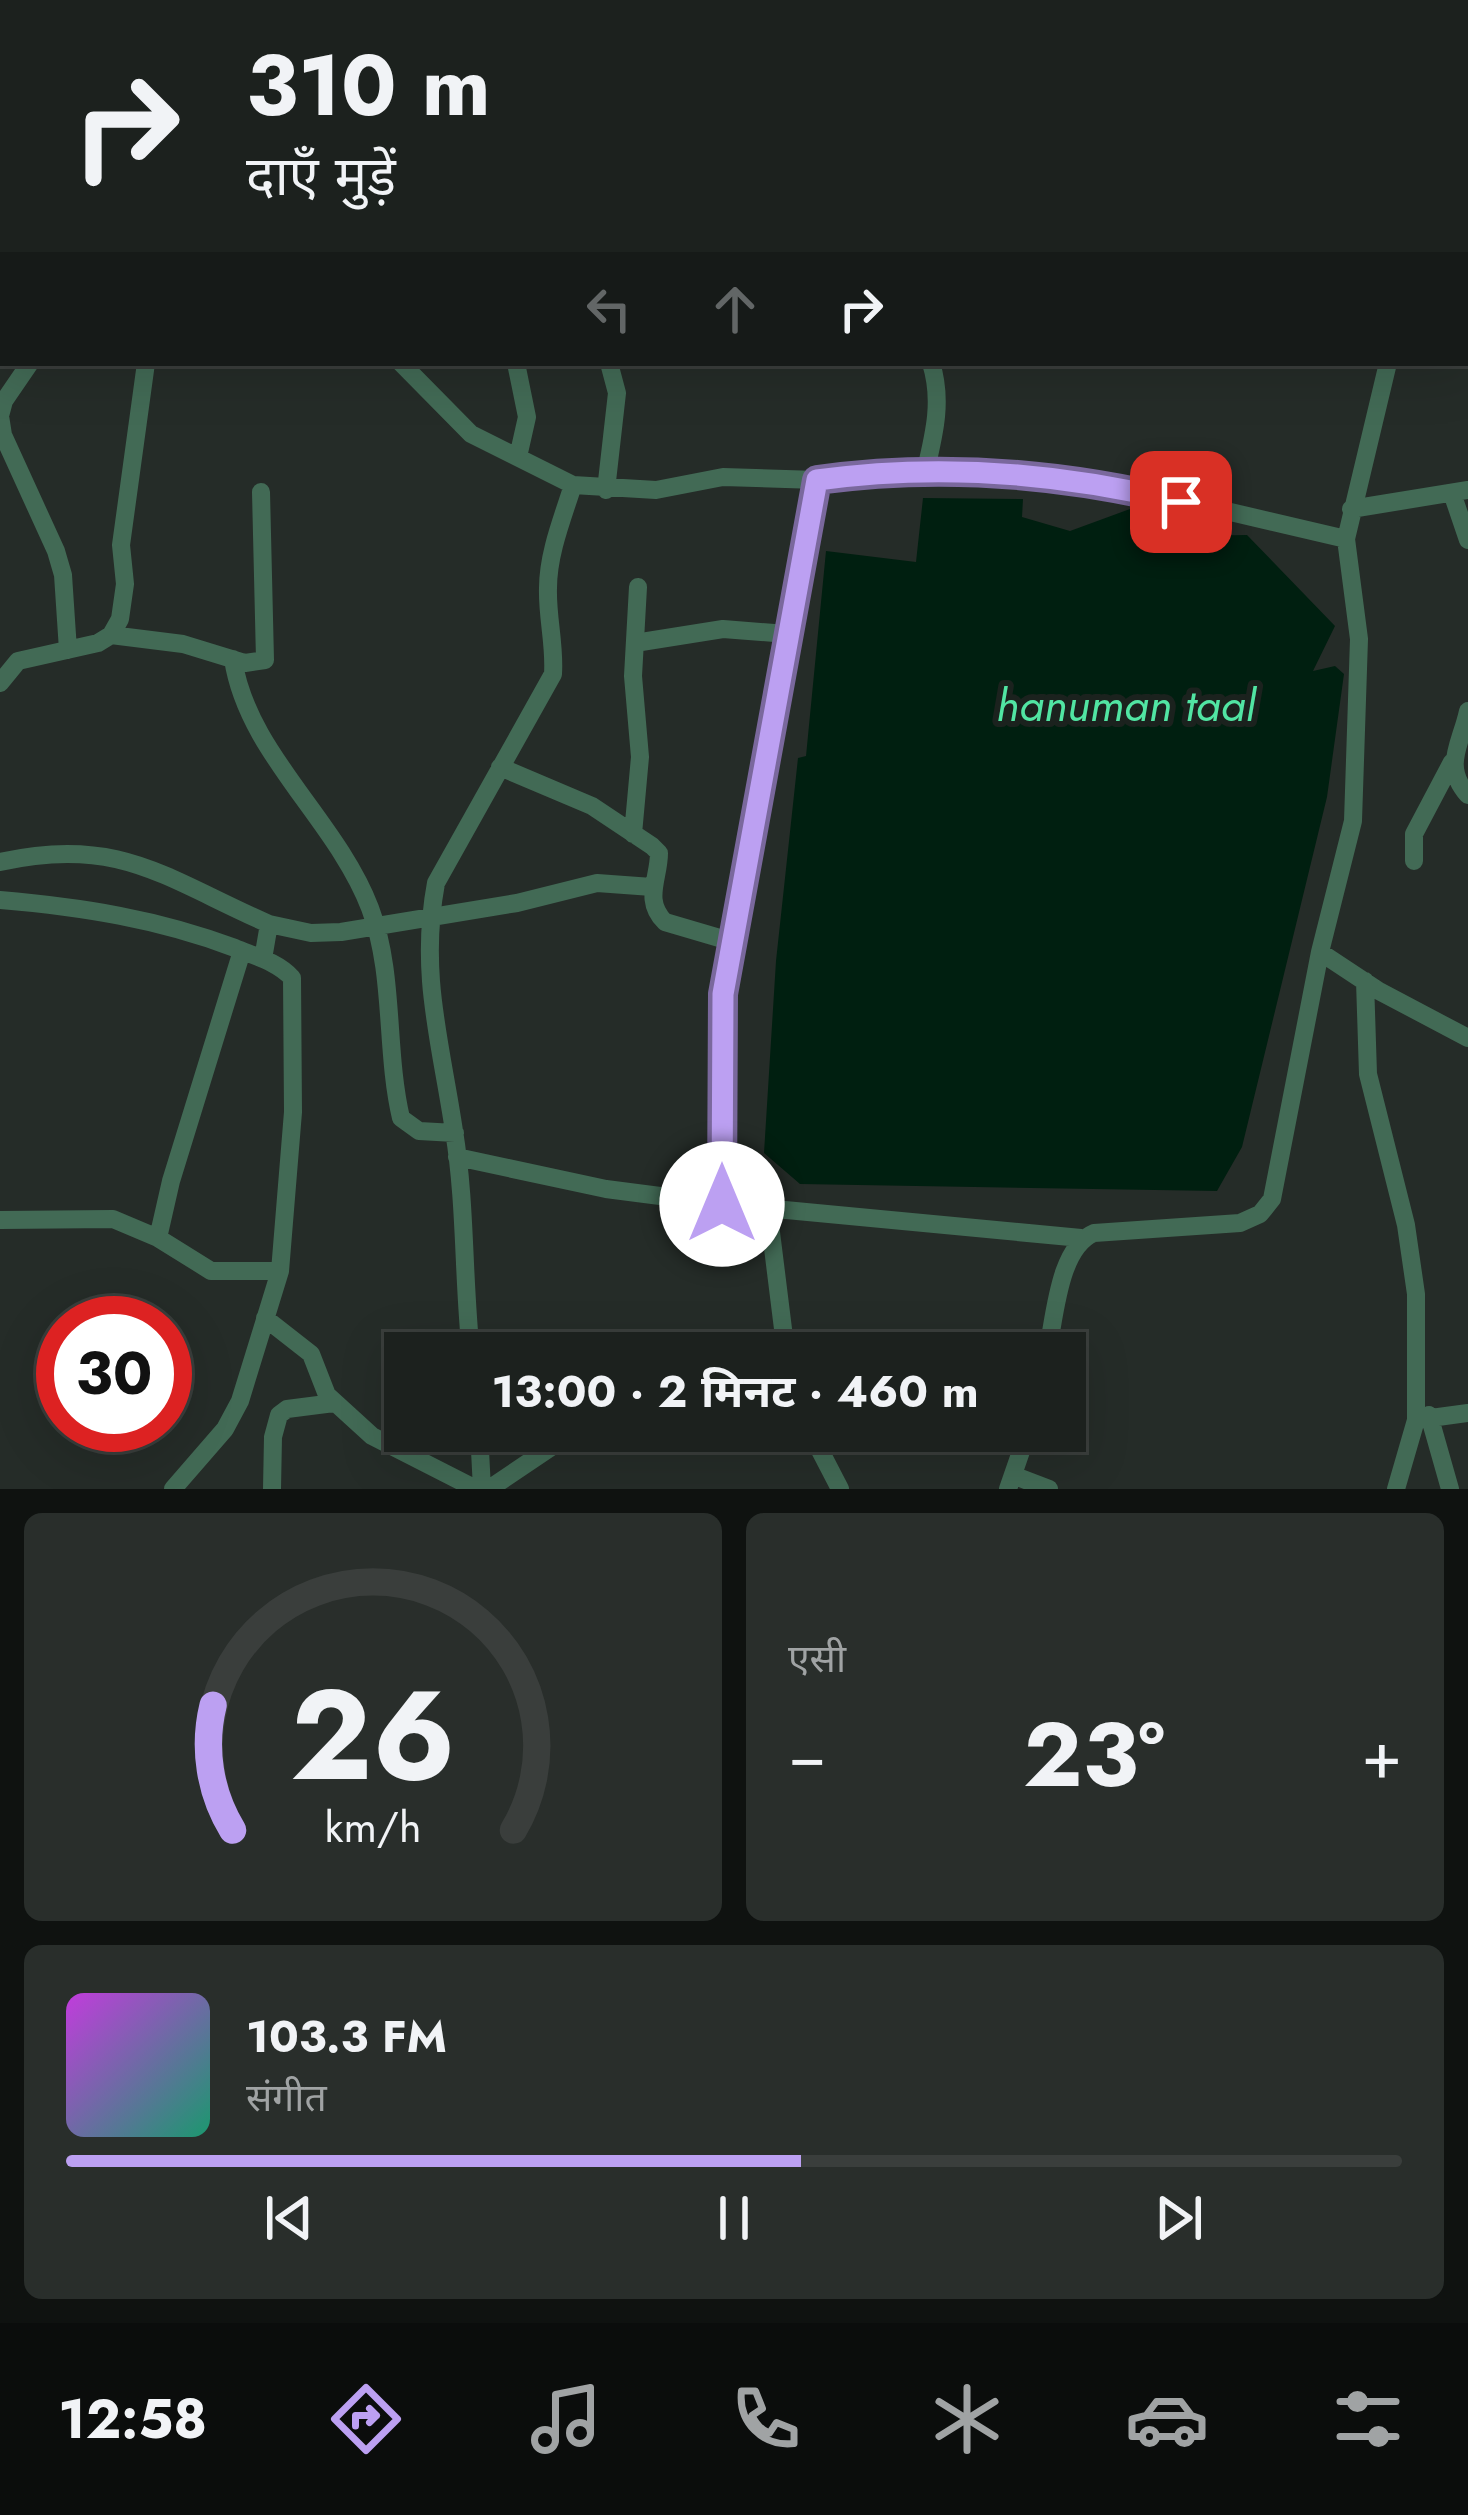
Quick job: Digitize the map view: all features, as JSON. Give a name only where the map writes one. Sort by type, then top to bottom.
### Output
[{"type":"street","points":[[28,366],[4,401],[0,416],[3,435],[63,575],[68,650]]},
{"type":"street","points":[[111,634],[120,619],[125,584],[121,544],[146,366]]},
{"type":"street","points":[[404,366],[457,424],[573,485],[656,490],[723,477],[817,480],[871,472],[1020,473],[1098,481],[1346,539]]},
{"type":"street","points":[[517,366],[526,417],[518,457]]},
{"type":"street","points":[[925,473],[937,427],[939,389],[932,366]]},
{"type":"street","points":[[457,1157],[606,1189],[1081,1238],[1094,1233],[1240,1223],[1260,1214],[1272,1198],[1279,1175],[1320,952],[1343,874],[1357,759],[1359,639],[1346,539],[1387,366]]},
{"type":"street","points":[[606,490],[616,421],[614,367]]},
{"type":"street","points":[[722,1204],[723,994],[817,480]]},
{"type":"street","points":[[470,1332],[454,1132],[431,1013],[430,915],[436,883],[553,674],[555,641],[548,587],[556,538],[573,485]]},
{"type":"street","points":[[0,683],[18,662],[111,634],[183,644],[257,665],[265,661],[261,492]]},
{"type":"street","points":[[1351,508],[1460,492],[1468,540]]},
{"type":"street","points":[[633,834],[640,758],[633,676],[638,587]]},
{"type":"street","points":[[635,643],[723,629],[787,634]]},
{"type":"street","points":[[233,659],[243,705],[253,724],[348,865],[376,928],[401,1118],[419,1131],[454,1132]]},
{"type":"street","points":[[1414,861],[1414,834],[1452,762],[1468,711]]},
{"type":"street","points":[[1452,762],[1454,775],[1468,795]]},
{"type":"street","points":[[500,767],[592,806],[633,834],[658,853],[653,905],[664,922],[734,942]]},
{"type":"street","points":[[0,862],[50,851],[100,854],[181,880],[268,924],[311,933],[376,928],[517,903],[597,883],[652,887]]},
{"type":"street","points":[[0,900],[79,907],[177,926],[285,970],[293,990],[293,1112],[280,1271],[240,1401],[225,1429],[173,1489]]},
{"type":"street","points":[[263,959],[268,924]]},
{"type":"street","points":[[158,1238],[176,1161],[242,951]]},
{"type":"street","points":[[1320,952],[1468,1037]]},
{"type":"street","points":[[1365,981],[1368,1074],[1406,1226],[1416,1294],[1423,1418],[1450,1489]]},
{"type":"street","points":[[768,1208],[783,1332]]},
{"type":"street","points":[[0,1220],[113,1219],[158,1238],[211,1271],[280,1271]]},
{"type":"street","points":[[1052,1332],[1071,1254],[1081,1238]]},
{"type":"street","points":[[266,1318],[311,1354],[334,1403],[372,1436],[482,1489]]},
{"type":"street","points":[[240,1401],[279,1415]]},
{"type":"street","points":[[272,1489],[273,1437],[279,1415],[287,1409],[334,1403]]},
{"type":"street","points":[[1423,1418],[1468,1413]]},
{"type":"street","points":[[1396,1489],[1423,1418]]},
{"type":"street","points":[[480,1452],[482,1489]]},
{"type":"street","points":[[482,1489],[547,1452]]},
{"type":"street","points":[[821,1452],[840,1489]]},
{"type":"street","points":[[1021,1452],[1011,1482],[1049,1489]]},
{"type":"water","name":"hanuman taal","points":[[923,498],[1023,499],[1022,517],[1070,531],[1130,509],[1186,536],[1247,535],[1335,626],[1313,671],[1335,666],[1344,674],[1327,797],[1242,1147],[1217,1191],[800,1184],[764,1153],[776,961],[798,758],[806,756],[826,551],[916,562]]},
{"type":"route","points":[[722,1204],[723,994],[817,480],[871,472],[1020,473],[1098,481],[1181,502]]}]
